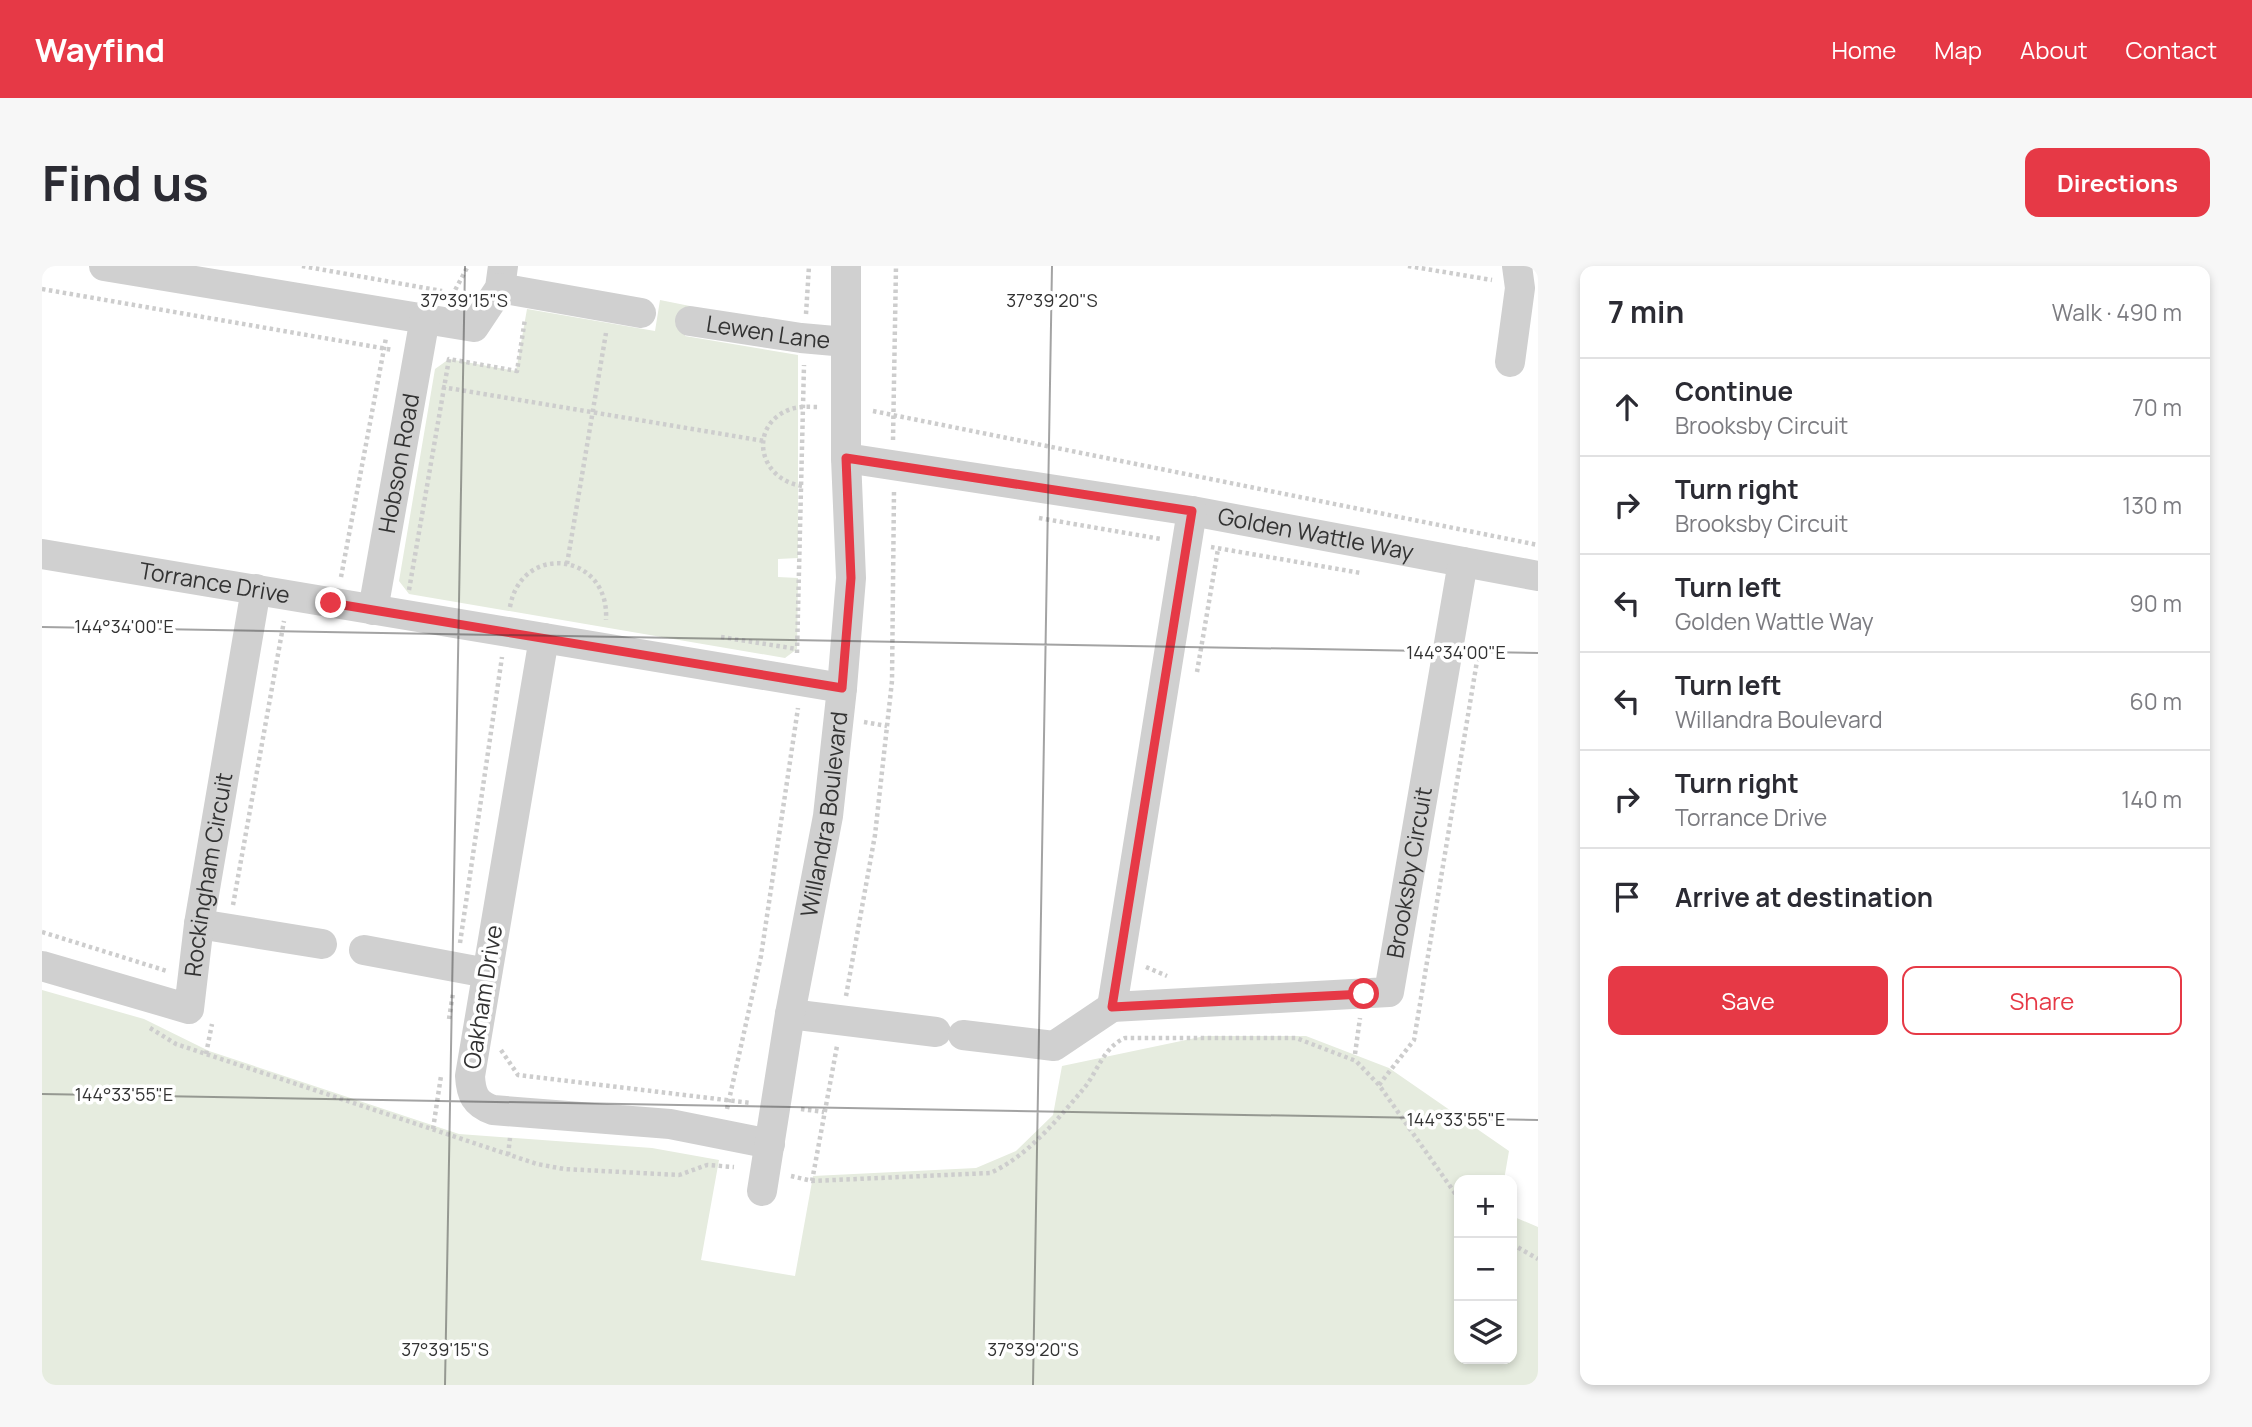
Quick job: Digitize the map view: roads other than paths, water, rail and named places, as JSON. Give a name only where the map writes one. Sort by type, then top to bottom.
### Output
[{"type":"street","points":[[104,266],[474,327],[511,282],[641,313]]},
{"type":"street","name":"Willandra Boulevard","points":[[762,1191],[790,1014],[828,816],[842,688],[851,578],[846,458],[846,266]]},
{"type":"street","points":[[1510,362],[1519,275]]},
{"type":"street","name":"Hobson Road","points":[[373,610],[425,318]]},
{"type":"street","name":"Lewen Lane","points":[[690,321],[805,339],[846,342]]},
{"type":"street","name":"Golden Wattle Way","points":[[846,458],[1192,511],[1538,576]]},
{"type":"street","points":[[790,1014],[1054,1046],[1112,1007],[1192,511]]},
{"type":"street","name":"Torrance Drive","points":[[42,554],[842,688]]},
{"type":"street","name":"Brooksby Circuit","points":[[1112,1007],[1389,992],[1463,562]]},
{"type":"street","name":"Rockingham Circuit","points":[[42,966],[189,1009],[199,923],[256,589]]},
{"type":"street","name":"Oakham Drive","points":[[544,638],[470,1076],[471,1091],[482,1106],[493,1110],[670,1124],[770,1144]]},
{"type":"street","points":[[199,923],[322,944]]},
{"type":"street","points":[[364,950],[487,973]]}]
